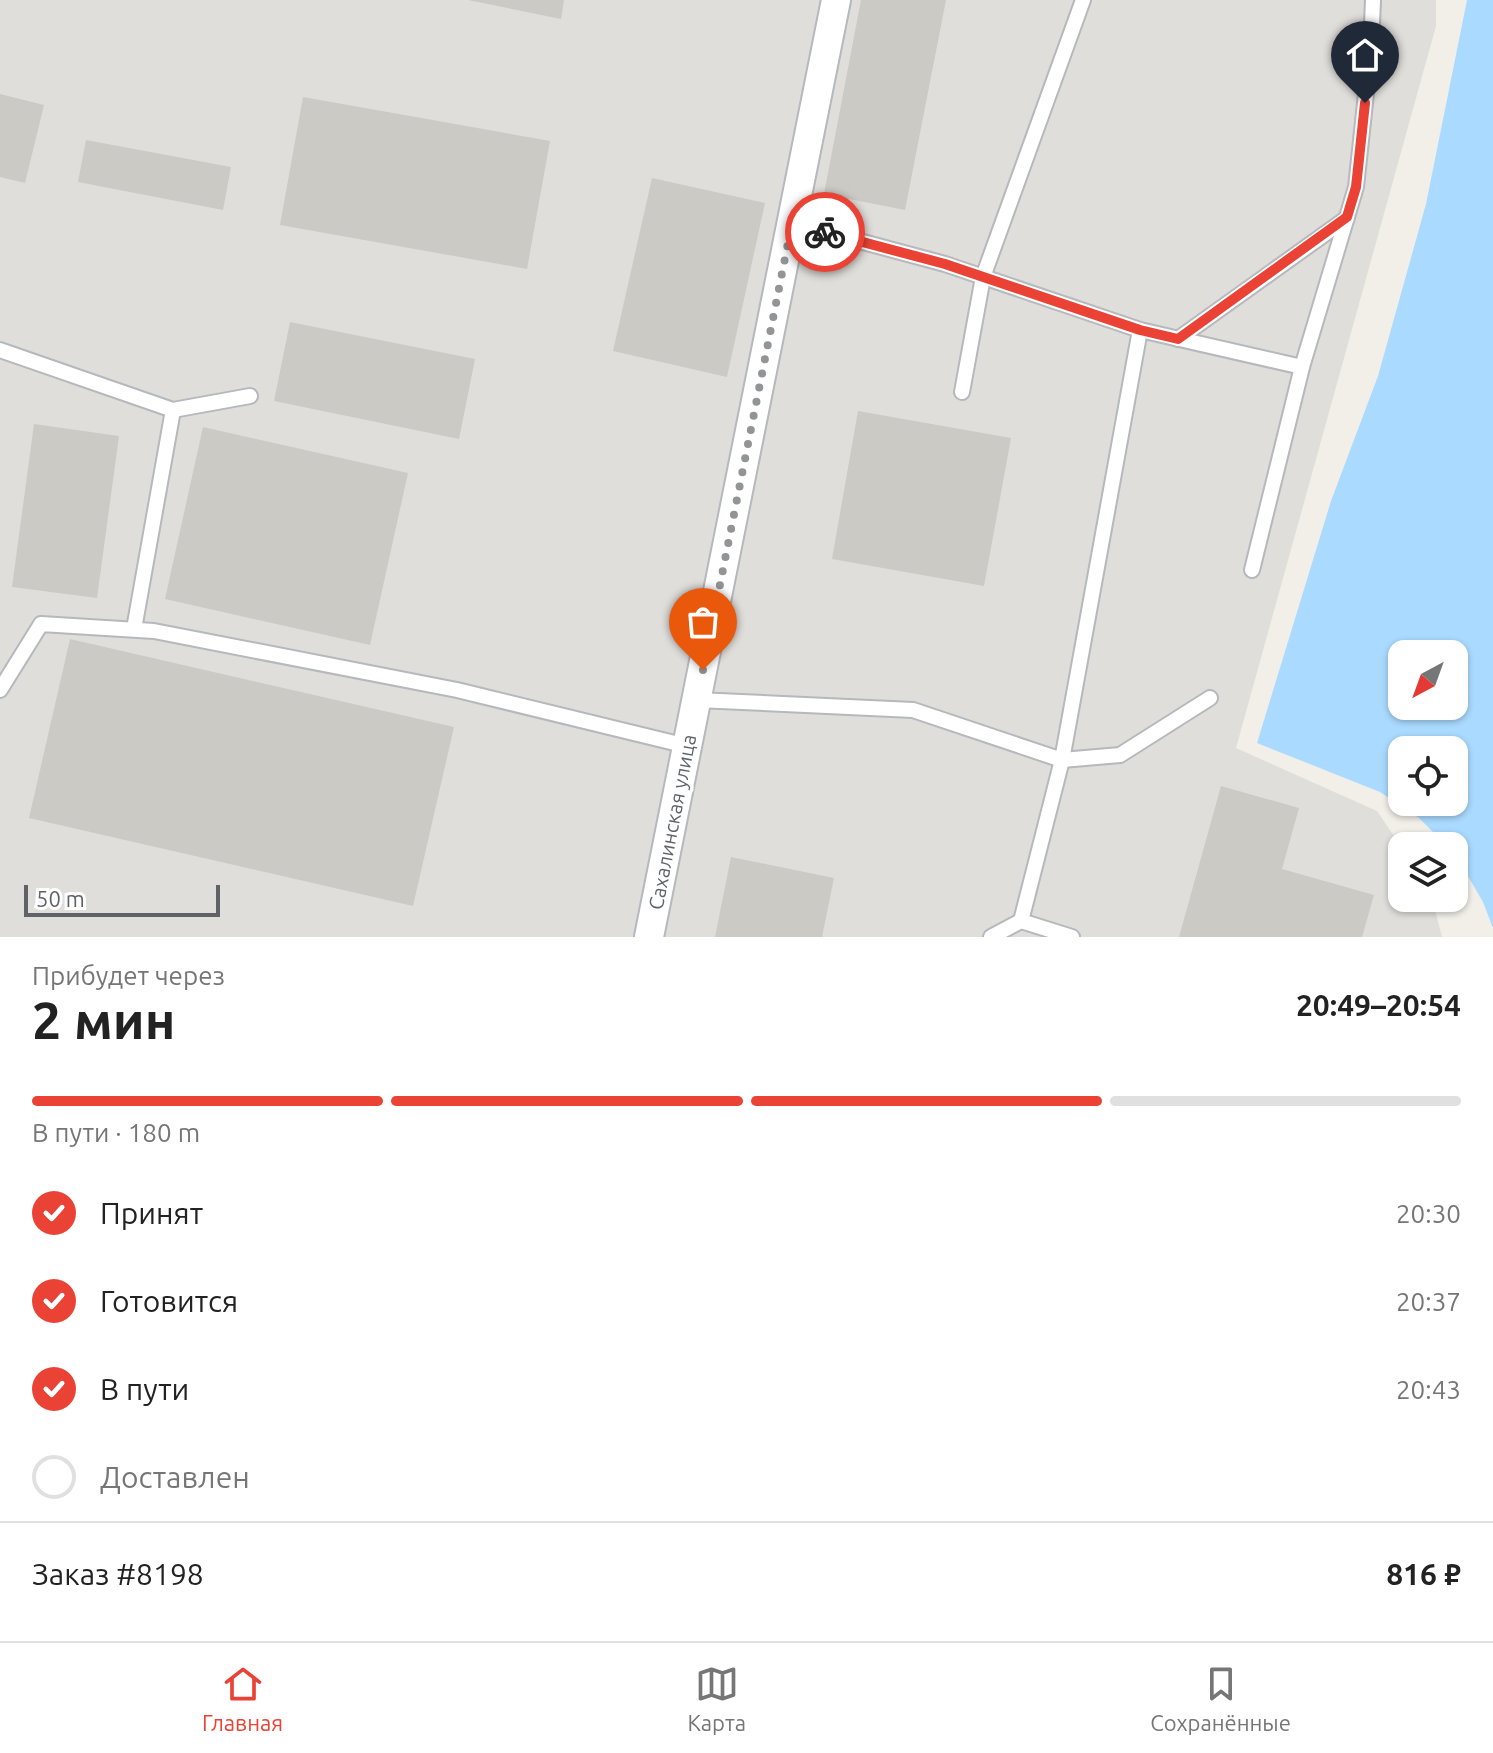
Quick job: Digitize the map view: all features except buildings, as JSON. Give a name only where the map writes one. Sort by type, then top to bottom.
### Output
[{"type":"street","name":"Сахалинская улица","points":[[649,937],[836,0]]},
{"type":"lane","points":[[962,392],[983,277],[1083,0]]},
{"type":"lane","points":[[1252,570],[1302,367],[1356,187],[1373,0]]},
{"type":"lane","points":[[1178,339],[1347,217]]},
{"type":"lane","points":[[792,223],[983,277],[1140,330],[1302,367]]},
{"type":"lane","points":[[1021,921],[1062,760],[1140,330]]},
{"type":"lane","points":[[0,350],[173,410],[250,396]]},
{"type":"lane","points":[[134,629],[173,410]]},
{"type":"lane","points":[[0,690],[41,624],[134,629],[457,690],[687,746]]},
{"type":"lane","points":[[697,700],[913,710],[1062,760],[1120,755],[1210,698]]},
{"type":"lane","points":[[991,937],[1021,921],[1072,937]]},
{"type":"shaded area","points":[[0,0],[1436,0],[1436,26],[1236,748],[1377,811],[1391,832],[1388,832],[1388,912],[1436,912],[1442,937],[0,937]]},
{"type":"water","points":[[1467,0],[1493,0],[1493,928],[1468,876],[1468,832],[1433,832],[1416,816],[1468,816],[1468,736],[1388,736],[1388,797],[1257,743],[1331,501],[1378,376],[1426,204]]},
{"type":"way so far","points":[[703,670],[792,223],[825,232]]},
{"type":"route","points":[[825,232],[945,264],[1140,330],[1178,339],[1347,217],[1356,187],[1365,103]]}]
